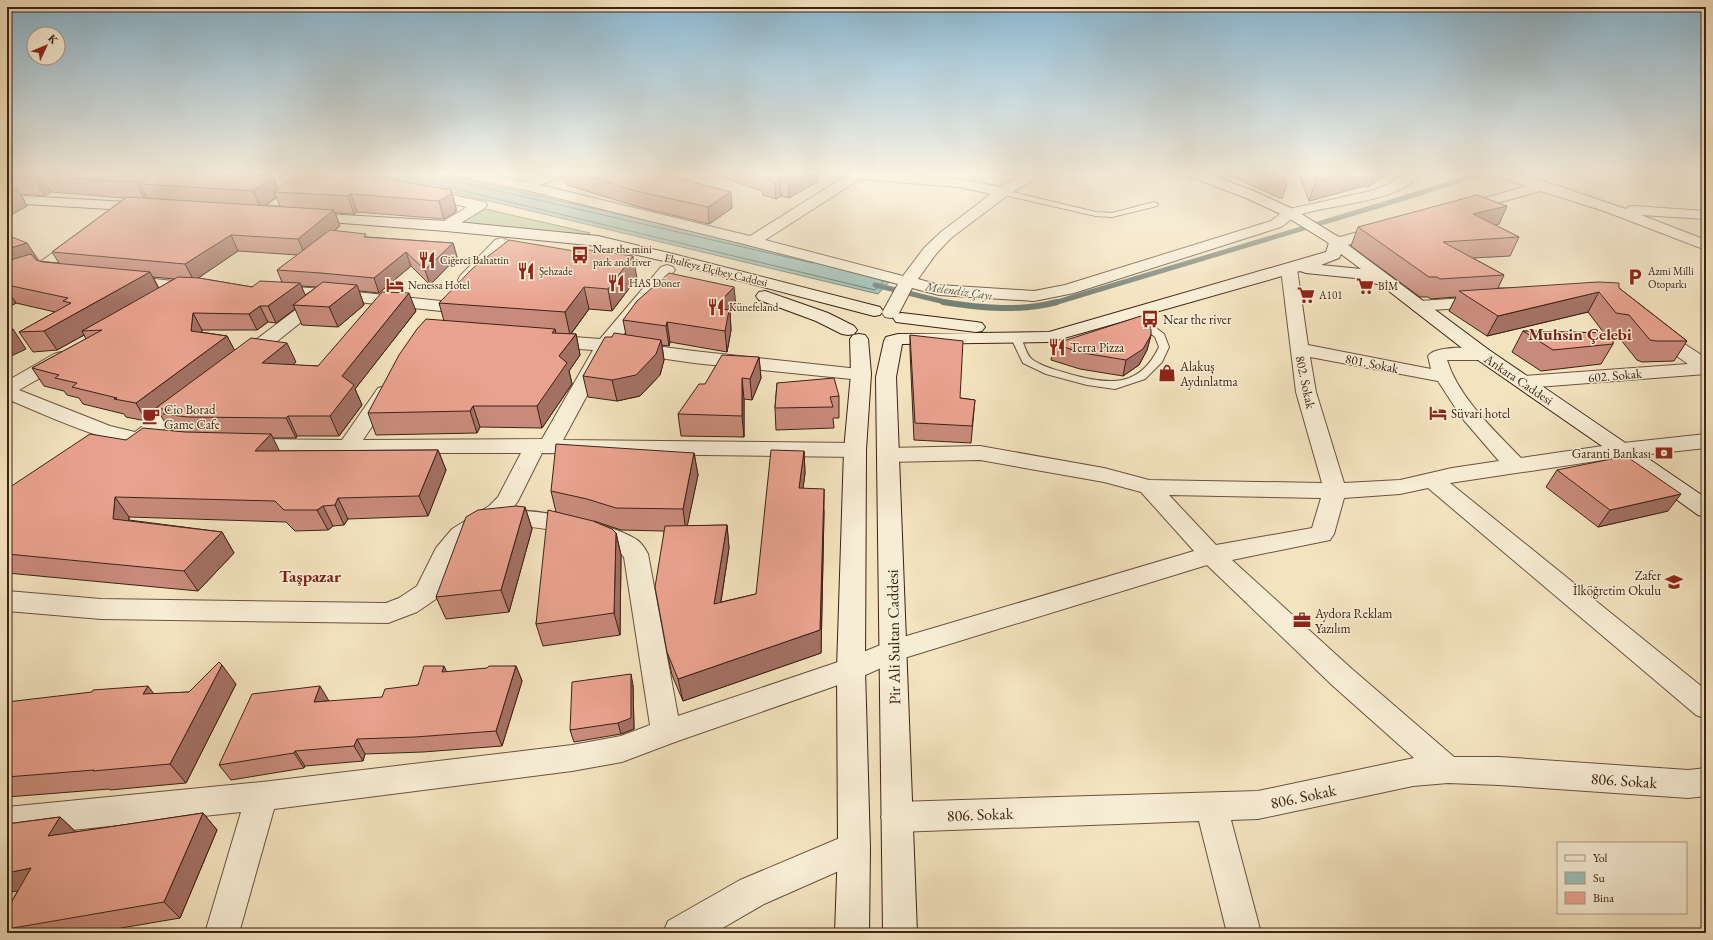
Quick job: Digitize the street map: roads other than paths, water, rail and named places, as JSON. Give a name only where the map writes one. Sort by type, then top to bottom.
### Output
[{"type":"street","points":[[99,216],[124,216]]},
{"type":"street","points":[[269,220],[273,216]]},
{"type":"street","points":[[446,226],[462,216]]},
{"type":"street","points":[[648,216],[752,241],[896,311],[1016,338],[1050,337],[1292,268],[1333,255],[1334,241]]},
{"type":"street","points":[[752,241],[792,216]]},
{"type":"street","points":[[896,311],[930,251],[946,235],[971,216]]},
{"type":"street","points":[[896,311],[939,290],[1034,296],[1068,289],[1276,224],[1286,216]]},
{"type":"street","name":"Ankara Caddesi","points":[[1295,216],[1334,241],[1482,354],[1623,450],[1706,509]]},
{"type":"street","points":[[1630,216],[1706,245]]},
{"type":"street","name":"Ebulfeyz Elçibey Caddesi","points":[[250,218],[269,220],[293,219],[446,226],[598,241],[896,311],[874,343],[791,304],[755,292],[667,270],[585,252],[293,219]]},
{"type":"street","points":[[852,933],[854,848],[851,669],[855,450],[861,374],[854,334],[848,323],[852,318],[859,314],[896,311],[980,328],[1023,328],[1058,324],[1334,241],[1398,226]]},
{"type":"street","points":[[62,274],[55,274],[39,267],[90,233]]},
{"type":"street","points":[[255,290],[327,294],[437,312],[501,243]]},
{"type":"street","points":[[1292,268],[1356,274],[1390,283]]},
{"type":"street","name":"802. Sokak","points":[[1292,268],[1298,349],[1306,392],[1335,491]]},
{"type":"street","points":[[7,601],[100,609],[388,613],[408,605],[427,592],[445,554],[460,535],[497,512],[507,501],[605,345],[667,270]]},
{"type":"street","points":[[108,279],[191,287],[156,302]]},
{"type":"street","points":[[230,368],[327,294]]},
{"type":"street","points":[[1419,306],[1498,301]]},
{"type":"street","name":"Pir Ali Sultan Caddesi","points":[[896,311],[886,376],[900,933]]},
{"type":"street","points":[[1645,323],[1656,333],[1706,367]]},
{"type":"street","points":[[527,339],[605,345],[694,357],[861,374]]},
{"type":"street","name":"801. Sokak","points":[[1298,349],[1445,377]]},
{"type":"street","points":[[7,389],[75,350]]},
{"type":"street","points":[[1482,354],[1443,354],[1437,356],[1438,362],[1455,395],[1476,424],[1516,466]]},
{"type":"street","name":"602. Sokak","points":[[1524,382],[1706,367]]},
{"type":"street","points":[[348,447],[395,377]]},
{"type":"street","points":[[7,392],[104,431],[139,439],[177,443]]},
{"type":"street","points":[[139,439],[199,392]]},
{"type":"street","points":[[85,444],[104,431]]},
{"type":"street","points":[[888,455],[980,454],[1054,465],[1104,475],[1149,487],[1335,491],[1400,487],[1516,466],[1623,450],[1706,441]]},
{"type":"street","points":[[231,446],[542,446],[855,450]]},
{"type":"street","points":[[1433,480],[1706,707]]},
{"type":"street","points":[[1149,487],[1211,556],[1342,677],[1448,770]]},
{"type":"street","points":[[7,822],[262,796],[572,758],[622,749],[666,732],[851,669],[893,651],[1211,556],[1322,534],[1335,491]]},
{"type":"street","points":[[478,524],[520,518],[561,524],[606,535],[627,544],[636,554],[666,732]]},
{"type":"street","name":"806. Sokak","points":[[898,817],[1258,805],[1413,772],[1448,770],[1499,771],[1688,784],[1706,782]]},
{"type":"street","points":[[222,933],[262,796]]},
{"type":"street","points":[[1211,806],[1244,933]]},
{"type":"street","points":[[680,933],[752,892],[854,848]]},
{"type":"lane","points":[[1016,338],[1027,361],[1050,372],[1087,382],[1114,386],[1141,377],[1158,360],[1164,347],[1160,336],[1133,314]]},
{"type":"water","points":[[551,216],[626,216],[894,277],[878,294]]},
{"type":"waterway","name":"Melendiz Çayı","points":[[1054,303],[1345,216]]},
{"type":"waterway","name":"Melendiz Çayı","points":[[875,285],[948,303]]},
{"type":"waterway","name":"Melendiz Çayı","points":[[943,302],[948,303]]},
{"type":"waterway","name":"Melendiz Çayı","points":[[948,303],[971,306],[1015,308],[1057,302]]},
{"type":"place","name":"Near the mini park and river","points":[[580,255]]},
{"type":"place","name":"Ciğerci Bahattin","points":[[427,260]]},
{"type":"place","name":"Şehzade","points":[[526,271]]},
{"type":"place","name":"Azmi Milli Otoparkı","points":[[1635,277]]},
{"type":"place","name":"HAS Döner","points":[[616,283]]},
{"type":"place","name":"Nenessa Hotel","points":[[395,285]]},
{"type":"place","name":"BİM","points":[[1365,286]]},
{"type":"place","name":"A101","points":[[1306,295]]},
{"type":"place","name":"Künefeland","points":[[716,307]]},
{"type":"place","name":"Near the river","points":[[1150,319]]},
{"type":"place","name":"Terra Pizza","points":[[1057,347]]},
{"type":"place","name":"Alakuş Aydınlatma","points":[[1167,373]]},
{"type":"place","name":"Süvari hotel","points":[[1438,413]]},
{"type":"place","name":"Cio Borad Game Cafe","points":[[151,416]]},
{"type":"place","name":"Garanti Bankası","points":[[1664,453]]},
{"type":"place","name":"Zafer İlköğretim Okulu","points":[[1674,582]]},
{"type":"place","name":"Aydora Reklam Yazılım","points":[[1302,620]]},
{"type":"district","name":"Muhsin Çelebi","points":[[1580,334]]},
{"type":"district","name":"Taşpazar","points":[[310,576]]}]
